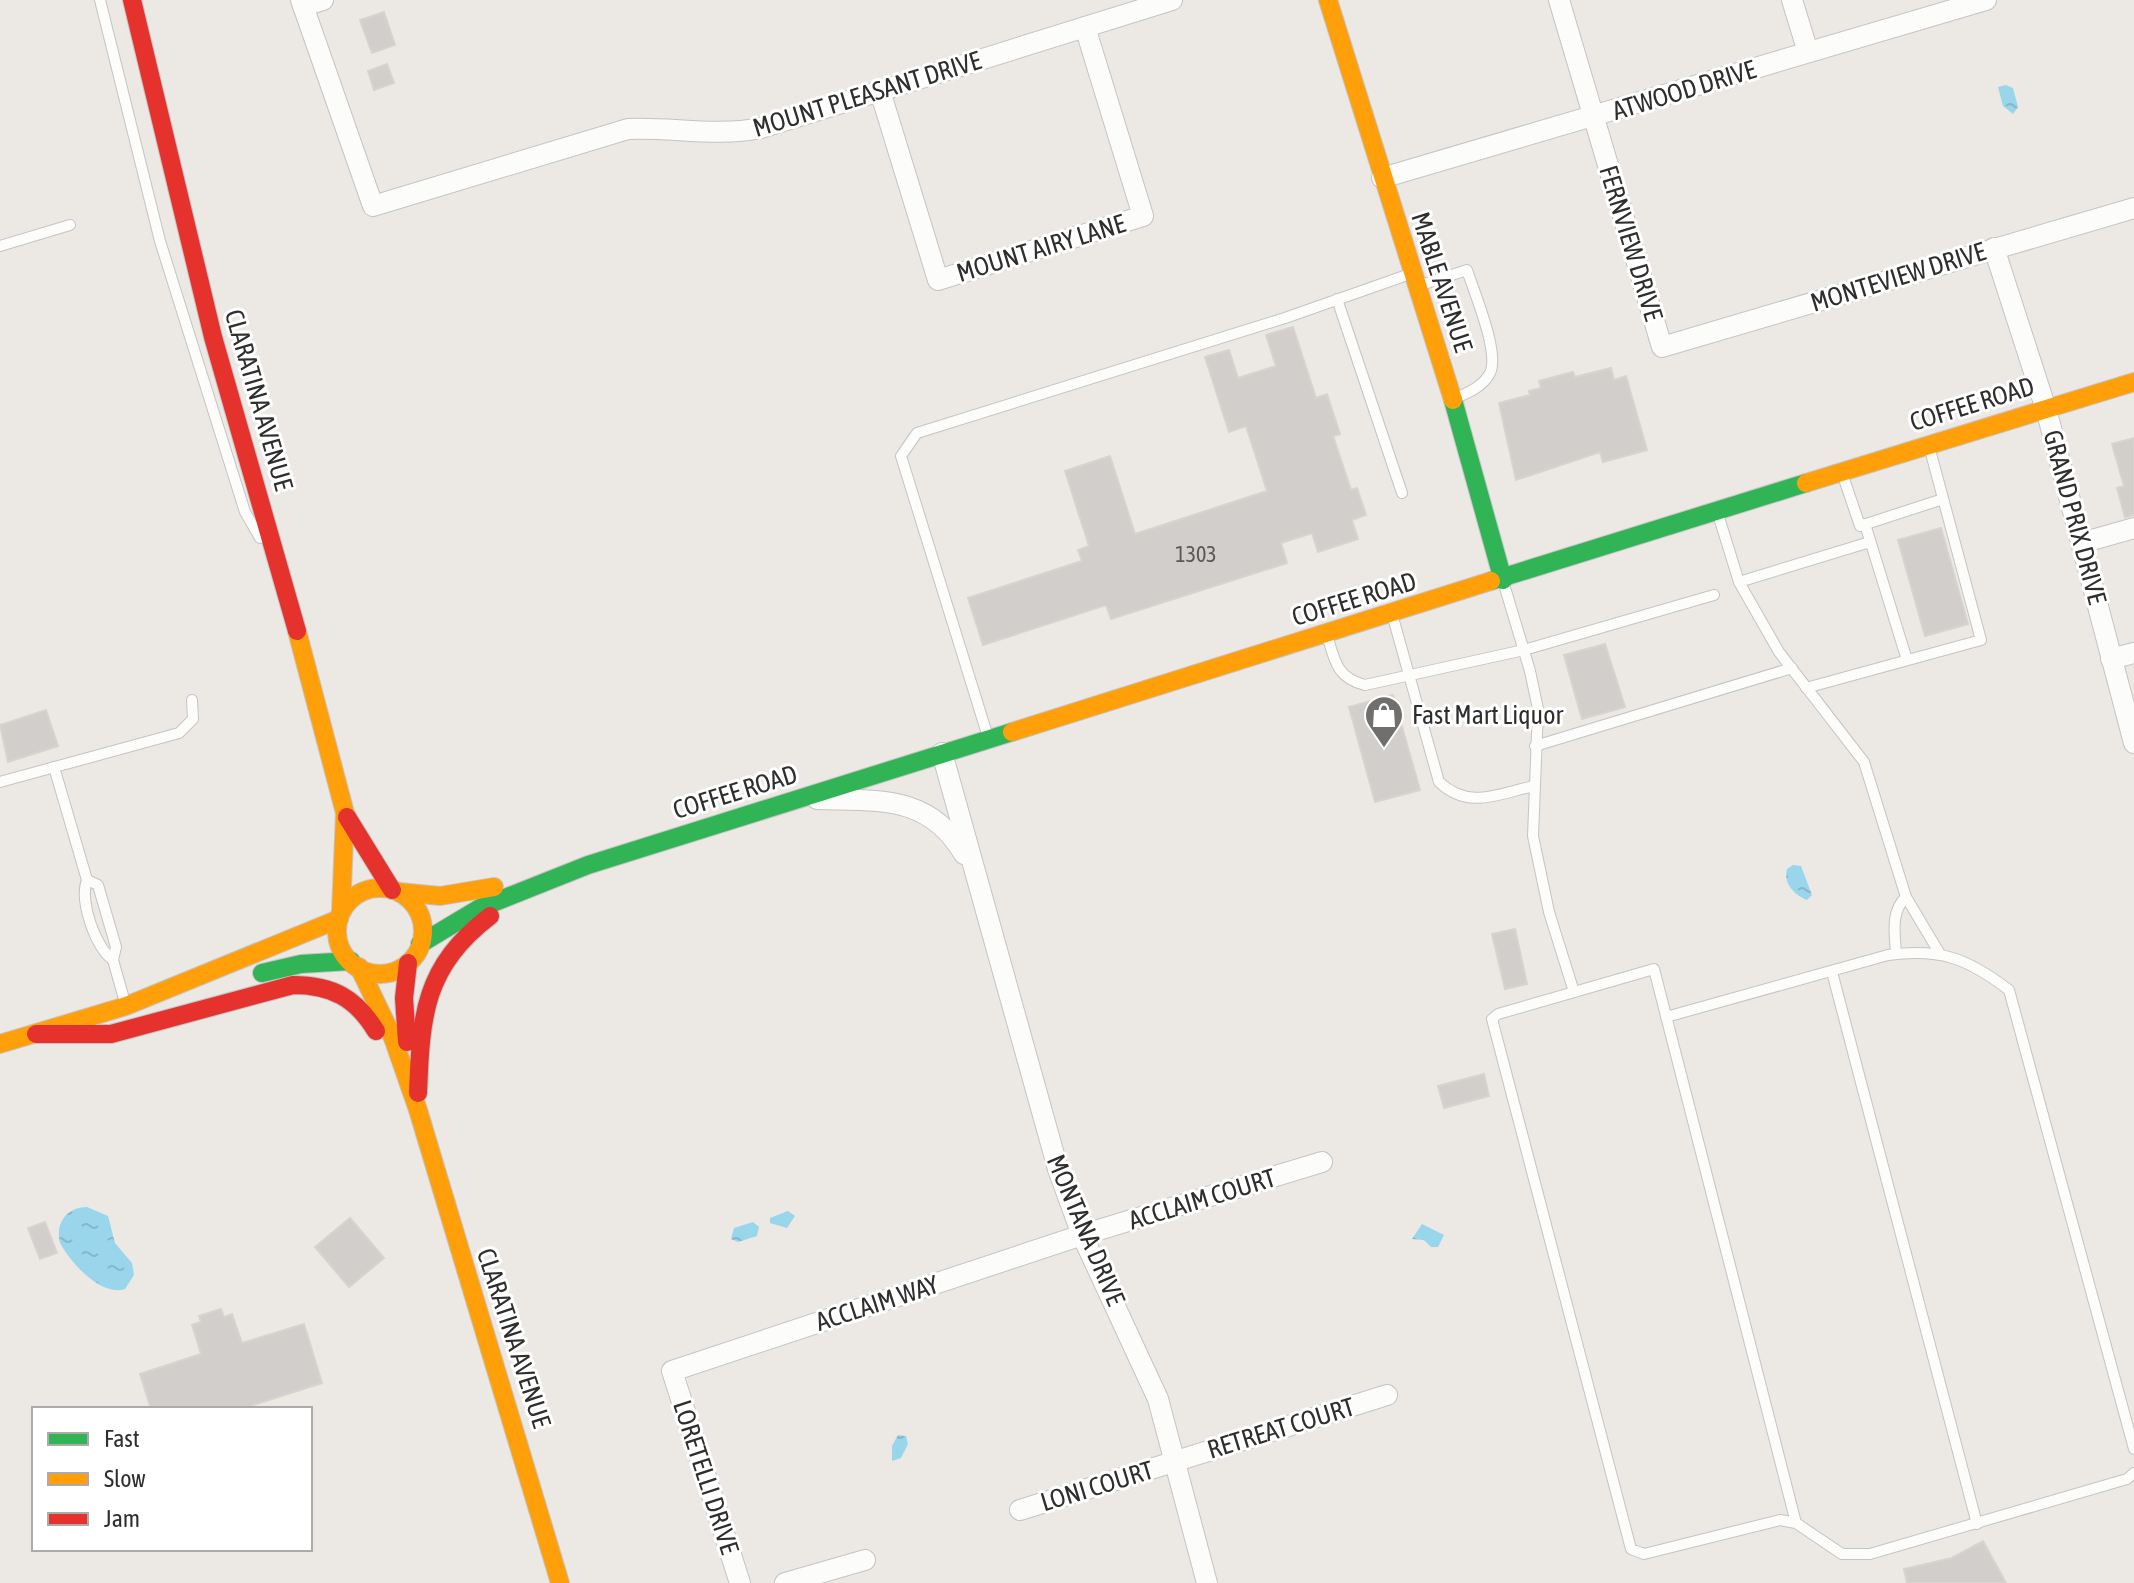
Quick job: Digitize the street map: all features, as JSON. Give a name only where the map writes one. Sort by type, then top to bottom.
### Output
[{"type":"main road","name":"CLARATINA AVENUE","points":[[132,0],[213,337],[284,579],[345,813],[340,916]]},
{"type":"main road","name":"MABLE AVENUE","points":[[1328,0],[1453,400],[1503,580]]},
{"type":"main road","name":"COFFEE ROAD","points":[[420,944],[444,926],[482,905],[588,865],[1503,580],[1841,470],[2134,382]]},
{"type":"main road","name":"CLARATINA AVENUE","points":[[345,813],[395,891]]},
{"type":"main road","name":"COFFEE ROAD","points":[[395,891],[440,896],[471,893],[588,865]]},
{"type":"main road","points":[[418,1110],[422,1014],[438,966],[471,929],[497,911],[588,865]]},
{"type":"main road","points":[[0,1044],[126,1006],[340,916],[360,893],[373,888],[395,891],[418,911],[422,924],[420,944],[408,963],[381,974],[355,964],[275,969],[178,997],[126,1006]]},
{"type":"main road","points":[[340,916],[338,939],[355,964]]},
{"type":"main road","name":"CLARATINA AVENUE","points":[[408,963],[404,1016],[418,1110]]},
{"type":"main road","name":"CLARATINA AVENUE","points":[[355,964],[393,1038],[418,1110],[459,1251],[535,1489],[560,1583]]},
{"type":"main road","points":[[36,1034],[111,1034],[277,987],[305,983],[325,986],[345,993],[359,1005],[418,1110]]},
{"type":"street","points":[[302,3],[323,0]]},
{"type":"street","name":"MOUNT PLEASANT DRIVE","points":[[302,3],[373,206],[628,129],[737,132],[1172,0]]},
{"type":"street","name":"FERNVIEW DRIVE","points":[[1559,0],[1662,347]]},
{"type":"street","points":[[1792,0],[1808,52]]},
{"type":"street","name":"ATWOOD DRIVE","points":[[1382,178],[1986,0]]},
{"type":"street","name":"MOUNT AIRY LANE","points":[[880,91],[938,280],[1143,216],[1085,27]]},
{"type":"street","name":"MONTEVIEW DRIVE","points":[[1662,347],[2134,208]]},
{"type":"street","name":"GRAND PRIX DRIVE","points":[[1994,248],[2046,409],[2134,743]]},
{"type":"street","points":[[2081,543],[2134,528]]},
{"type":"street","points":[[2111,659],[2134,653]]},
{"type":"street","name":"MONTANA DRIVE","points":[[942,753],[1040,1112],[1082,1235],[1145,1364],[1207,1583]]},
{"type":"street","name":"MONTANA DRIVE","points":[[801,798],[908,805],[939,821],[956,840],[975,874]]},
{"type":"street","name":"ACCLAIM COURT","points":[[1082,1235],[1322,1162]]},
{"type":"street","name":"ACCLAIM WAY","points":[[672,1371],[1082,1235]]},
{"type":"street","name":"LORETELLI DRIVE","points":[[672,1371],[740,1583]]},
{"type":"street","name":"RETREAT COURT","points":[[1174,1461],[1387,1395]]},
{"type":"street","name":"LONI COURT","points":[[1020,1510],[1174,1461]]},
{"type":"street","points":[[785,1583],[865,1560]]},
{"type":"lane","points":[[100,0],[160,241],[214,417],[245,512],[284,579]]},
{"type":"lane","points":[[0,246],[70,225]]},
{"type":"lane","points":[[988,739],[901,456],[917,433],[1337,299],[1467,270],[1493,355],[1490,373],[1476,388],[1453,400]]},
{"type":"lane","points":[[1337,299],[1402,493]]},
{"type":"lane","points":[[1806,688],[1981,640],[1929,444]]},
{"type":"lane","points":[[1841,470],[1860,526],[1943,499]]},
{"type":"lane","points":[[1717,510],[1739,582],[1792,668],[1864,762],[1906,897],[1940,954]]},
{"type":"lane","points":[[1865,524],[1907,660]]},
{"type":"lane","points":[[1739,582],[1870,542]]},
{"type":"lane","points":[[1503,580],[1538,709],[1533,836],[1549,912],[1574,992]]},
{"type":"lane","points":[[1327,634],[1338,672],[1348,681],[1365,685],[1524,650],[1714,595]]},
{"type":"lane","points":[[1392,614],[1439,782],[1455,797],[1470,800],[1534,786]]},
{"type":"lane","points":[[1535,746],[1792,668]]},
{"type":"lane","points":[[0,782],[179,733],[193,719],[192,700]]},
{"type":"lane","points":[[54,767],[87,880],[82,893],[101,951],[113,960]]},
{"type":"lane","points":[[87,880],[98,885],[116,947],[113,960],[126,1006]]},
{"type":"lane","points":[[1896,954],[1894,923],[1898,905],[1906,897]]},
{"type":"lane","points":[[1666,1017],[1896,954],[1924,950],[1975,964],[2009,990],[2134,1449]]},
{"type":"lane","points":[[1796,1523],[1654,969],[1492,1019],[1631,1549],[1644,1554],[1780,1520],[1796,1523],[1842,1554],[1870,1554],[2127,1479],[2134,1473]]},
{"type":"lane","points":[[1832,972],[1977,1524]]},
{"type":"water","points":[[2006,85],[2013,88],[2018,107],[2013,114],[2003,106],[1998,87]]},
{"type":"water","points":[[1793,865],[1801,866],[1812,895],[1807,900],[1788,884],[1787,869]]},
{"type":"water","points":[[87,1207],[108,1216],[115,1243],[132,1263],[134,1275],[125,1289],[106,1288],[97,1283],[71,1260],[60,1243],[59,1229],[64,1218],[74,1210]]},
{"type":"water","points":[[788,1211],[795,1216],[787,1228],[770,1223],[770,1218]]},
{"type":"water","points":[[753,1222],[759,1227],[757,1236],[738,1242],[731,1239],[734,1228]]},
{"type":"water","points":[[1422,1224],[1444,1235],[1438,1247],[1431,1247],[1424,1240],[1412,1239]]},
{"type":"water","points":[[898,1435],[906,1436],[908,1444],[901,1458],[892,1461],[892,1446]]},
{"type":"building","points":[[384,12],[395,45],[372,53],[360,20]]},
{"type":"building","points":[[387,64],[394,83],[374,90],[368,71]]},
{"type":"building","points":[[1293,327],[1316,398],[1327,394],[1340,434],[1333,436],[1351,490],[1357,488],[1366,515],[1352,520],[1358,539],[1318,552],[1312,533],[1281,543],[1287,563],[1111,619],[1106,605],[983,645],[968,598],[1082,561],[1078,550],[1089,546],[1065,471],[1110,456],[1135,534],[1267,491],[1246,426],[1229,432],[1205,357],[1229,350],[1238,378],[1276,366],[1266,335]]},
{"type":"building","points":[[1611,368],[1614,380],[1626,376],[1647,450],[1603,462],[1600,452],[1516,480],[1499,403],[1530,395],[1529,391],[1541,388],[1539,381],[1573,372],[1575,377]]},
{"type":"building","points":[[2134,438],[2134,515],[2125,517],[2117,488],[2124,486],[2112,444]]},
{"type":"building","points":[[1941,528],[1968,624],[1925,636],[1898,540]]},
{"type":"building","points":[[1605,644],[1625,707],[1582,719],[1564,655]]},
{"type":"building","name":"Fast Mart Liquor","points":[[1393,695],[1420,790],[1375,802],[1349,707]]},
{"type":"building","points":[[46,710],[58,746],[8,762],[0,725]]},
{"type":"building","points":[[1515,929],[1527,984],[1505,989],[1492,934]]},
{"type":"building","points":[[1484,1074],[1489,1096],[1444,1108],[1438,1086]]},
{"type":"building","points":[[350,1218],[384,1258],[349,1287],[315,1247]]},
{"type":"building","points":[[45,1222],[57,1253],[40,1259],[28,1228]]},
{"type":"building","points":[[221,1309],[224,1317],[232,1314],[242,1343],[304,1324],[322,1383],[254,1407],[150,1407],[140,1374],[201,1354],[192,1325],[201,1322],[199,1316]]},
{"type":"building","points":[[1983,1541],[2006,1583],[1907,1583],[1904,1569],[1952,1558]]},
{"type":"traffic: fast","points":[[1453,400],[1503,580]]},
{"type":"traffic: fast","points":[[1491,581],[1806,483]]},
{"type":"traffic: fast","points":[[420,944],[480,908],[588,865],[1012,732]]},
{"type":"traffic: fast","points":[[262,973],[301,964],[351,961]]},
{"type":"traffic: slow","points":[[1328,0],[1453,400]]},
{"type":"traffic: slow","points":[[1806,483],[2134,382]]},
{"type":"traffic: slow","points":[[1012,732],[1491,581]]},
{"type":"traffic: slow","points":[[297,631],[345,813],[341,912]]},
{"type":"traffic: slow","points":[[399,892],[440,896],[494,887]]},
{"type":"traffic: slow","points":[[380,888],[396,892],[410,901],[419,915],[423,931],[419,947],[410,961],[396,970],[380,974],[364,970],[350,961],[341,947],[337,931],[341,915],[350,901],[364,892],[380,888]]},
{"type":"traffic: slow","points":[[0,1044],[126,1006],[339,919]]},
{"type":"traffic: slow","points":[[359,967],[393,1038],[418,1110],[560,1583]]},
{"type":"traffic: jam","points":[[132,0],[213,337],[297,631]]},
{"type":"traffic: jam","points":[[347,817],[392,890]]},
{"type":"traffic: jam","points":[[418,1093],[421,1039],[430,994],[451,954],[490,916]]},
{"type":"traffic: jam","points":[[407,1042],[404,998],[408,963]]},
{"type":"traffic: jam","points":[[36,1034],[111,1034],[293,985],[320,988],[342,996],[360,1010],[376,1031]]},
{"type":"place","name":"Fast Mart Liquor","points":[[1384,749]]}]
